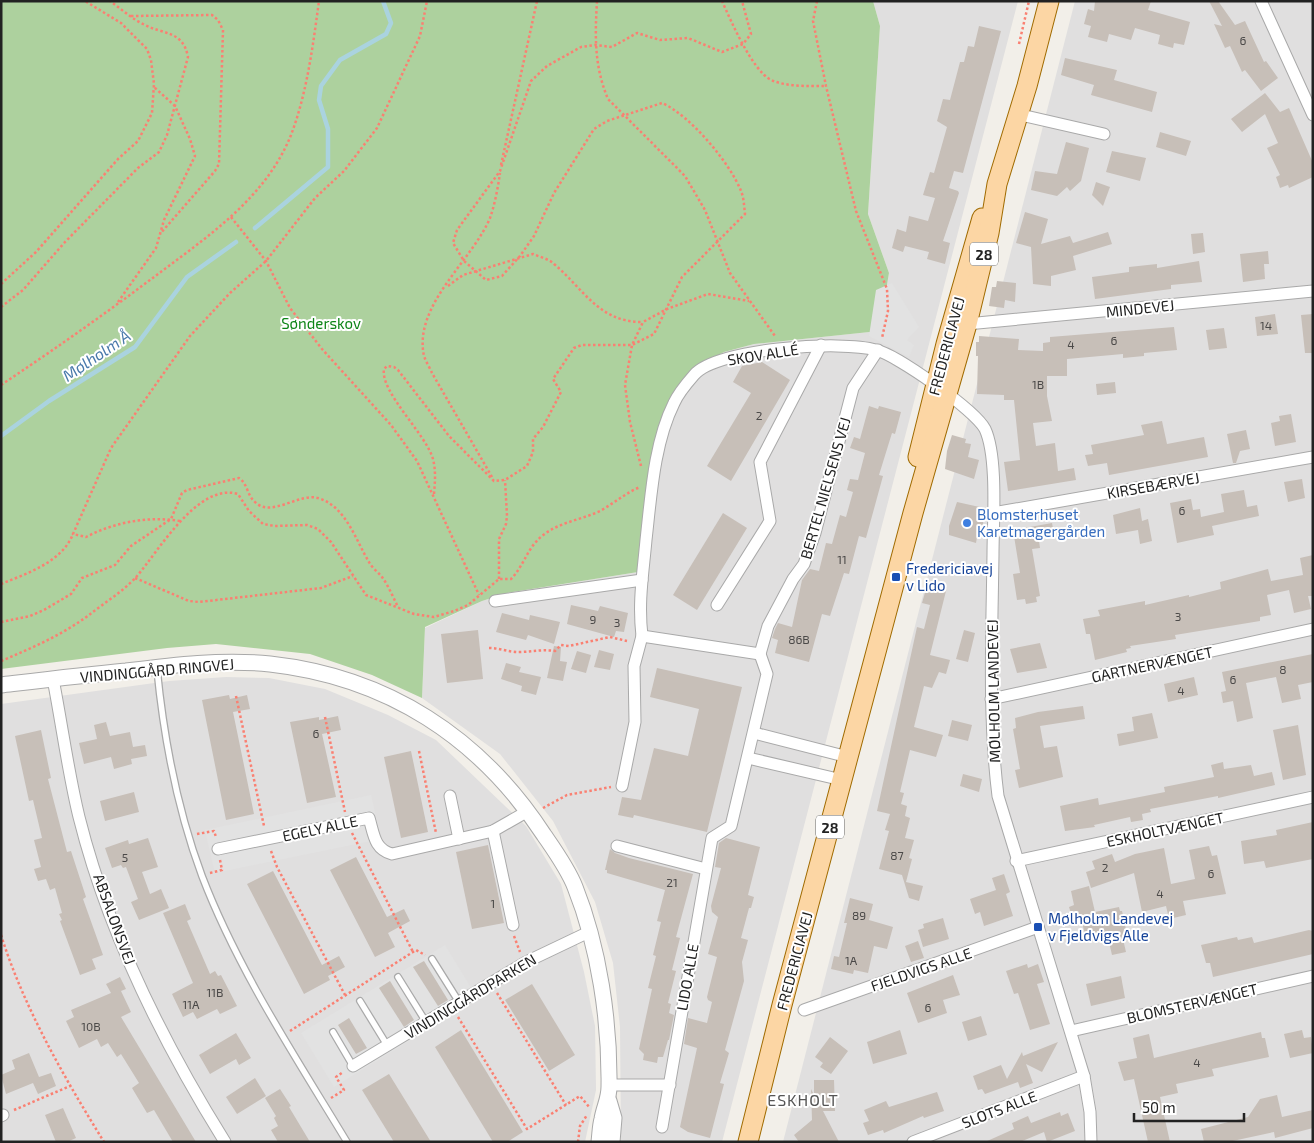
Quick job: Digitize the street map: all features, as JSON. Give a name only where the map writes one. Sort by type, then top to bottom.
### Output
[{"type":"main road","name":"FREDERICIAVEJ","points":[[1016,114],[1016,82],[1035,1]]},
{"type":"main road","name":"FREDERICIAVEJ","points":[[748,1142],[913,513],[917,462],[941,389],[967,324],[989,233],[997,184],[1016,114],[1027,86],[1049,1]]},
{"type":"main road","name":"FREDERICIAVEJ","points":[[941,389],[977,229],[997,184]]},
{"type":"street","points":[[1261,1],[1313,115]]},
{"type":"street","points":[[1016,114],[1104,134]]},
{"type":"street","name":"MINDEVEJ","points":[[967,324],[1313,291]]},
{"type":"street","name":"SKOV ALLÉ","points":[[642,640],[639,608],[652,483],[661,444],[674,402],[696,373],[719,361],[748,353],[840,344],[878,350],[941,389]]},
{"type":"street","points":[[716,605],[770,521],[760,462],[821,345]]},
{"type":"street","name":"BERTEL NIELSENS VEJ","points":[[760,654],[768,626],[793,578],[804,564],[815,533],[853,388],[878,350]]},
{"type":"street","name":"MØLHOLM LANDEVEJ","points":[[941,389],[970,411],[984,429],[990,452],[993,513],[992,751],[998,796],[1016,861],[1084,1076],[1090,1112],[1091,1142]]},
{"type":"street","name":"KIRSEBÆRVEJ","points":[[993,513],[1313,457]]},
{"type":"street","points":[[496,601],[642,580]]},
{"type":"street","name":"GARTNERVÆNGET","points":[[991,699],[1313,629]]},
{"type":"street","points":[[622,786],[635,722],[634,666],[642,640],[760,654],[767,674],[748,758],[842,780]]},
{"type":"street","name":"VINDINGGÅRD RINGVEJ","points":[[1,686],[156,667],[224,661],[271,664],[323,674],[367,688],[418,710],[482,758],[529,812],[574,884],[591,931],[602,992],[609,1085],[608,1101],[602,1118],[599,1142]]},
{"type":"street","name":"ABSALONSVEJ","points":[[53,679],[79,818],[114,926],[160,1031],[225,1142]]},
{"type":"street","points":[[754,733],[848,757]]},
{"type":"street","name":"LIDO ALLE","points":[[662,1127],[712,838],[731,826],[748,758]]},
{"type":"street","points":[[450,796],[459,839]]},
{"type":"street","name":"ESKHOLTVÆNGET","points":[[1016,861],[1313,797]]},
{"type":"street","name":"EGELY ALLE","points":[[218,849],[369,818],[377,845],[383,852],[392,854],[493,832],[529,812]]},
{"type":"street","points":[[493,832],[512,925]]},
{"type":"street","points":[[617,846],[706,869]]},
{"type":"street","name":"FJELDVIGS ALLE","points":[[804,1010],[1038,927]]},
{"type":"street","name":"VINDINGGÅRDPARKEN","points":[[353,1066],[526,962],[591,931]]},
{"type":"street","name":"BLOMSTERVÆNGET","points":[[1071,1030],[1313,976]]},
{"type":"street","name":"SLOTS ALLE","points":[[913,1142],[1084,1076]]},
{"type":"street","points":[[609,1085],[670,1085]]},
{"type":"street","name":"VINDINGGÅRD RINGVEJ","points":[[608,1101],[614,1118],[612,1142]]},
{"type":"lane","points":[[156,667],[163,727],[188,835],[202,876],[224,929],[283,1036],[347,1142]]},
{"type":"lane","points":[[432,959],[455,1004]]},
{"type":"lane","points":[[398,977],[426,1022]]},
{"type":"lane","points":[[360,1001],[387,1045]]},
{"type":"lane","points":[[332,1032],[353,1066]]},
{"type":"path","points":[[1,284],[36,252],[118,160],[138,141],[152,113],[154,87],[151,60],[147,49],[121,23],[85,1]]},
{"type":"path","points":[[1,307],[23,290],[65,242],[138,168],[159,152],[167,135],[188,57],[186,46],[179,38],[146,25],[110,1]]},
{"type":"path","points":[[1,385],[116,305],[231,217],[257,191],[271,173],[291,135],[300,107],[319,1]]},
{"type":"path","points":[[2,584],[53,560],[68,545],[110,448],[127,427],[157,381],[190,336],[230,293],[266,262],[315,198],[344,171],[378,128],[420,36],[427,1]]},
{"type":"path","points":[[494,480],[432,373],[424,356],[424,332],[429,310],[464,261],[490,218],[537,1]]},
{"type":"path","points":[[597,1],[595,45],[601,83],[608,99],[685,176],[705,210],[730,273],[785,350]]},
{"type":"path","points":[[722,1],[749,56],[770,80],[800,86],[826,86]]},
{"type":"path","points":[[434,494],[433,458],[425,442],[393,396],[383,374],[387,366],[398,370],[449,436],[494,480],[505,480],[522,471],[530,462],[533,452],[533,439],[543,427],[560,392],[553,378],[574,348],[582,345],[632,345],[654,334],[682,277],[745,214],[742,192],[727,165],[685,119],[673,108],[662,104],[607,121],[594,129],[554,193],[534,236],[520,256],[502,276],[486,280],[464,261],[453,243],[457,230],[500,171],[531,81],[547,66],[581,47],[595,45],[616,46],[637,33],[660,40],[688,38],[722,52],[743,44],[751,34],[742,1]]},
{"type":"path","points":[[817,1],[813,21],[826,86],[856,211],[887,289],[888,311],[878,350]]},
{"type":"path","points":[[130,16],[212,15],[218,20],[223,30],[219,164],[160,234]]},
{"type":"path","points":[[116,305],[156,248],[164,220],[195,156],[190,139],[175,106],[154,87]]},
{"type":"path","points":[[231,217],[266,262],[290,308],[322,349],[391,425],[417,460],[479,595]]},
{"type":"path","points":[[445,288],[463,275],[520,256],[534,254],[553,262],[593,305],[614,316],[643,322]]},
{"type":"path","points":[[1,661],[57,636],[88,616],[135,578],[180,520],[216,495],[226,492],[238,494],[249,511],[263,524],[275,526],[307,525],[318,529],[331,542],[353,576],[371,598],[414,614],[434,617],[454,611],[499,579],[511,579],[519,571],[527,552],[554,528],[599,511],[639,488],[652,483],[641,469],[630,422],[625,385],[632,345],[643,322],[664,311],[708,294],[748,300]]},
{"type":"path","points":[[1,622],[30,616],[71,594],[82,578],[115,565],[132,546],[171,519],[182,493],[187,490],[239,478],[244,482],[256,503],[267,508],[310,497],[319,499],[345,518],[370,565],[382,577],[398,607]]},
{"type":"path","points":[[499,579],[499,538],[506,524],[507,516],[505,480]]},
{"type":"path","points":[[73,534],[86,537],[99,530],[127,521],[180,520]]},
{"type":"path","points":[[135,578],[189,601],[199,602],[321,588],[353,576]]},
{"type":"path","points":[[489,648],[516,652],[540,649],[556,650],[561,645],[569,646],[610,637],[642,640]]},
{"type":"path","points":[[419,751],[438,844]]},
{"type":"path","points":[[529,812],[566,795],[622,786]]},
{"type":"path","points":[[188,835],[214,831],[222,870],[202,876]]},
{"type":"path","points":[[512,925],[516,947],[526,962]]},
{"type":"path","points":[[1,935],[34,1014],[70,1086],[104,1142]]},
{"type":"path","points":[[1,952],[6,950]]},
{"type":"path","points":[[283,1036],[416,950],[432,959]]},
{"type":"path","points":[[490,983],[566,1105]]},
{"type":"path","points":[[455,1004],[527,1129],[580,1096],[592,1111]]},
{"type":"path","points":[[323,1102],[344,1090],[336,1076],[353,1066]]},
{"type":"path","points":[[2,1116],[70,1086]]},
{"type":"shaded area","points":[[873,1],[1018,1],[722,1142],[621,1142],[620,1027],[613,963],[595,902],[553,821],[500,754],[422,698],[425,628],[482,601],[507,593],[638,572],[650,468],[692,370],[724,352],[754,344],[879,331],[889,273],[868,214],[880,26]]},
{"type":"shaded area","points":[[1075,1],[1313,1],[1313,1142],[783,1142]]},
{"type":"shaded area","points":[[892,283],[919,327],[907,340],[914,345],[909,357],[869,336],[876,290]]},
{"type":"shaded area","points":[[226,677],[269,678],[325,689],[388,715],[436,740],[526,826],[561,884],[584,972],[595,1026],[596,1090],[585,1142],[1,1142],[1,704],[169,681]]},
{"type":"shaded area","points":[[371,795],[381,839],[215,873],[205,830]]},
{"type":"shaded area","points":[[445,945],[478,999],[334,1087],[301,1033]]},
{"type":"green space","name":"Sønderskov","points":[[1,1],[873,1],[880,26],[868,214],[889,273],[879,331],[754,344],[724,352],[692,370],[667,409],[638,572],[507,593],[482,601],[425,627],[422,698],[372,675],[310,654],[216,644],[167,648],[1,669]]},
{"type":"building","points":[[1095,1],[1151,1],[1148,10],[1190,22],[1184,45],[1174,43],[1173,48],[1158,44],[1160,35],[1135,28],[1131,40],[1109,34],[1107,42],[1088,37],[1091,26],[1084,24],[1088,9],[1094,11]]},
{"type":"building","points":[[1209,1],[1218,1],[1235,25],[1245,21],[1264,62],[1266,61],[1278,78],[1261,91],[1245,70],[1242,72],[1230,46],[1225,48],[1214,24],[1222,26]]},
{"type":"building","points":[[979,26],[1001,31],[963,173],[954,171],[949,188],[959,193],[943,241],[950,243],[945,264],[927,259],[929,252],[905,246],[903,252],[892,248],[897,229],[906,232],[909,216],[928,221],[935,198],[923,195],[930,172],[934,173],[947,127],[937,121],[943,99],[950,100],[960,62],[964,62],[968,46],[974,47]]},
{"type":"building","points":[[1065,58],[1117,70],[1114,80],[1157,92],[1152,112],[1091,95],[1094,85],[1061,75]]},
{"type":"building","points":[[1265,93],[1280,112],[1289,108],[1313,163],[1313,177],[1289,188],[1288,185],[1280,188],[1276,177],[1280,175],[1267,148],[1278,143],[1265,114],[1242,132],[1231,119]]},
{"type":"building","points":[[1160,132],[1191,141],[1186,156],[1156,147]]},
{"type":"building","points":[[1066,142],[1089,148],[1081,181],[1070,191],[1067,187],[1057,196],[1031,190],[1035,171],[1057,174]]},
{"type":"building","points":[[1112,151],[1146,158],[1140,181],[1106,172]]},
{"type":"building","points":[[1096,182],[1110,187],[1103,206],[1092,195]]},
{"type":"building","points":[[1025,212],[1048,219],[1041,244],[1070,236],[1073,243],[1108,232],[1112,244],[1073,256],[1076,270],[1051,276],[1051,286],[1033,284],[1031,247],[1016,243]]},
{"type":"building","points":[[1203,233],[1205,252],[1193,254],[1191,234]]},
{"type":"building","points":[[1268,251],[1269,264],[1264,264],[1265,279],[1243,282],[1240,254]]},
{"type":"building","points":[[1199,261],[1202,282],[1171,285],[1171,289],[1095,299],[1092,277],[1129,272],[1129,267],[1157,264],[1157,268]]},
{"type":"building","points":[[997,281],[1016,283],[1015,302],[1005,300],[1004,308],[989,306],[992,287],[996,287]]},
{"type":"building","points":[[1275,314],[1278,334],[1257,336],[1255,317]]},
{"type":"building","points":[[1313,314],[1313,353],[1305,353],[1301,315]]},
{"type":"building","points":[[1174,327],[1177,350],[1144,353],[1144,356],[1123,358],[1123,354],[1067,359],[1067,376],[1047,376],[1047,396],[1052,421],[1033,423],[1036,446],[1055,443],[1058,471],[1074,468],[1076,480],[1008,491],[1004,462],[1020,460],[1014,400],[1004,400],[1004,395],[977,394],[978,356],[976,356],[976,342],[979,342],[979,336],[1019,339],[1018,350],[1043,351],[1043,343],[1050,342],[1050,337]]},
{"type":"building","points":[[1224,328],[1227,348],[1209,350],[1206,330]]},
{"type":"building","points":[[762,362],[790,380],[731,481],[707,466],[751,393],[733,382],[742,366]]},
{"type":"building","points":[[1115,382],[1116,393],[1097,395],[1096,384]]},
{"type":"building","points":[[869,406],[878,409],[879,406],[901,412],[895,434],[892,433],[879,475],[883,476],[866,538],[859,536],[849,574],[844,573],[830,616],[822,614],[809,662],[775,653],[778,640],[772,638],[778,623],[792,627],[802,580],[810,569],[819,571],[826,543],[832,544],[840,515],[846,517],[853,492],[847,490],[850,479],[858,480],[865,453],[850,448],[854,437],[860,439]]},
{"type":"building","points":[[1291,414],[1296,442],[1275,446],[1271,423],[1280,421],[1279,416]]},
{"type":"building","points":[[1162,421],[1167,444],[1204,437],[1208,457],[1109,475],[1107,463],[1088,466],[1085,455],[1093,454],[1091,445],[1144,435],[1141,425]]},
{"type":"building","points":[[1246,430],[1250,449],[1240,451],[1236,463],[1233,463],[1227,434]]},
{"type":"building","points":[[952,435],[966,439],[965,443],[971,444],[968,457],[979,460],[974,479],[945,469],[947,451]]},
{"type":"building","points":[[1302,479],[1305,498],[1288,502],[1284,482]]},
{"type":"building","points":[[1244,490],[1247,507],[1257,505],[1259,516],[1212,526],[1214,535],[1177,543],[1170,503],[1191,499],[1193,510],[1200,509],[1201,517],[1224,512],[1221,494]]},
{"type":"building","name":"Blomsterhuset Karetmagergården","points":[[957,502],[984,508],[983,525],[979,525],[976,543],[949,535],[949,526]]},
{"type":"building","points":[[1140,508],[1142,521],[1148,519],[1152,541],[1140,544],[1138,530],[1116,534],[1113,515]]},
{"type":"building","points":[[723,513],[747,528],[697,610],[673,595]]},
{"type":"building","points":[[1052,523],[1054,534],[1043,536],[1043,540],[1039,541],[1040,548],[1032,549],[1040,596],[1036,597],[1037,602],[1026,604],[1025,599],[1017,600],[1013,574],[1020,573],[1013,530]]},
{"type":"building","points":[[1313,555],[1313,596],[1308,596],[1311,609],[1294,613],[1289,590],[1267,595],[1271,615],[1260,617],[1260,621],[1175,635],[1176,639],[1130,646],[1131,648],[1126,649],[1127,652],[1095,660],[1090,634],[1086,634],[1083,619],[1100,616],[1098,610],[1145,601],[1145,605],[1189,595],[1189,597],[1221,589],[1220,582],[1268,569],[1271,581],[1303,575],[1300,558]]},
{"type":"building","points":[[928,582],[947,587],[930,655],[950,660],[946,674],[939,672],[932,688],[924,686],[914,727],[943,735],[936,757],[910,750],[900,792],[904,793],[901,804],[907,806],[905,816],[910,818],[905,838],[914,840],[909,858],[912,859],[906,882],[923,886],[919,901],[909,898],[902,875],[879,869],[889,831],[885,830],[890,814],[877,811],[917,627],[924,629],[930,605],[922,603]]},
{"type":"building","points":[[571,605],[598,611],[600,606],[628,613],[624,632],[616,631],[614,637],[567,624]]},
{"type":"building","points":[[502,613],[529,620],[530,615],[560,622],[554,644],[528,635],[526,640],[496,632]]},
{"type":"building","points":[[478,630],[483,679],[447,683],[441,634]]},
{"type":"building","points":[[964,630],[975,633],[968,662],[956,659]]},
{"type":"building","points":[[1040,643],[1047,668],[1017,673],[1010,649]]},
{"type":"building","points":[[554,646],[561,647],[560,661],[567,662],[563,681],[547,678]]},
{"type":"building","points":[[599,650],[614,654],[610,670],[594,667]]},
{"type":"building","points":[[577,651],[591,655],[586,673],[571,669]]},
{"type":"building","points":[[1313,654],[1313,682],[1298,685],[1301,699],[1282,703],[1276,677],[1246,683],[1253,718],[1237,722],[1233,701],[1223,703],[1221,692],[1226,691],[1222,672]]},
{"type":"building","points":[[506,663],[521,667],[519,672],[541,677],[536,695],[521,691],[522,686],[501,679]]},
{"type":"building","points":[[657,668],[742,687],[707,832],[634,815],[633,818],[618,815],[622,797],[641,800],[654,748],[688,756],[699,709],[650,697]]},
{"type":"building","points":[[1194,677],[1198,695],[1168,702],[1164,684]]},
{"type":"building","points":[[229,695],[230,699],[247,695],[250,709],[233,712],[254,814],[226,820],[202,700]]},
{"type":"building","points":[[1083,706],[1085,719],[1040,726],[1044,748],[1057,746],[1063,777],[1019,788],[1015,770],[1020,769],[1013,729],[1016,728],[1015,718],[1038,712]]},
{"type":"building","points":[[1152,713],[1158,738],[1119,746],[1117,734],[1134,731],[1132,717]]},
{"type":"building","points":[[338,716],[341,730],[322,734],[336,797],[307,803],[290,722],[319,717],[319,720]]},
{"type":"building","points":[[952,720],[972,725],[968,741],[948,736]]},
{"type":"building","points":[[106,722],[110,736],[130,732],[133,747],[145,745],[147,756],[131,759],[132,764],[114,769],[111,757],[84,764],[79,743],[97,739],[94,725]]},
{"type":"building","points":[[1298,725],[1306,775],[1283,780],[1273,730]]},
{"type":"building","points":[[41,730],[51,778],[48,779],[67,852],[71,851],[86,897],[83,899],[103,955],[92,959],[96,969],[80,975],[60,921],[62,920],[59,914],[62,913],[55,888],[50,890],[46,879],[38,881],[34,869],[41,867],[34,840],[42,838],[33,800],[29,801],[15,736]]},
{"type":"building","points":[[411,751],[428,832],[401,838],[384,757]]},
{"type":"building","points":[[1223,762],[1224,769],[1251,765],[1254,776],[1272,772],[1275,785],[1218,798],[1218,796],[1150,809],[1151,812],[1142,814],[1143,820],[1131,822],[1130,817],[1094,825],[1095,827],[1065,831],[1060,806],[1098,798],[1099,805],[1165,792],[1164,787],[1214,777],[1211,765]]},
{"type":"building","points":[[963,774],[982,779],[979,792],[960,786]]},
{"type":"building","points":[[134,792],[139,812],[105,821],[100,801]]},
{"type":"building","points":[[1313,822],[1313,859],[1266,868],[1264,861],[1244,864],[1241,841],[1277,835],[1276,830]]},
{"type":"building","points":[[148,838],[158,867],[142,872],[150,894],[161,889],[169,908],[139,920],[131,902],[138,899],[126,867],[123,868],[121,865],[112,868],[105,848],[128,840],[129,844]]},
{"type":"building","points":[[726,838],[760,847],[748,895],[754,897],[741,938],[748,940],[742,962],[744,981],[725,1050],[729,1053],[720,1083],[724,1084],[710,1138],[688,1132],[680,1127],[697,1048],[684,1044],[688,1018],[707,1023],[712,1002],[707,997],[717,957],[708,954],[718,917],[712,912],[711,906],[721,868],[715,867],[719,843]]},
{"type":"building","points":[[488,845],[504,923],[472,929],[456,852]]},
{"type":"building","points":[[1209,846],[1212,856],[1217,855],[1226,894],[1183,901],[1186,915],[1169,919],[1166,906],[1142,912],[1134,873],[1091,888],[1086,872],[1095,869],[1092,861],[1112,854],[1115,862],[1135,854],[1164,848],[1171,884],[1195,879],[1189,850]]},
{"type":"building","points":[[610,849],[629,858],[693,874],[676,937],[680,938],[672,970],[676,971],[668,1003],[671,1004],[669,1013],[674,1015],[663,1057],[658,1057],[657,1063],[643,1060],[644,1054],[639,1049],[652,989],[648,988],[656,956],[653,955],[661,922],[657,921],[665,890],[607,873],[607,870],[605,870]]},
{"type":"building","points":[[356,857],[387,917],[404,909],[410,921],[388,933],[395,947],[375,957],[330,870]]},
{"type":"building","points":[[273,871],[322,965],[339,956],[345,967],[328,976],[330,980],[304,994],[247,884]]},
{"type":"building","points":[[1004,874],[1010,892],[1006,894],[1013,916],[984,926],[980,912],[975,914],[970,899],[996,890],[992,878]]},
{"type":"building","points":[[1089,886],[1095,912],[1119,907],[1120,911],[1122,911],[1127,934],[1122,935],[1126,952],[1112,955],[1108,938],[1087,943],[1081,918],[1073,920],[1069,907],[1074,905],[1071,891]]},
{"type":"building","points":[[850,898],[873,904],[869,920],[893,927],[887,949],[874,946],[868,973],[854,970],[853,974],[831,969],[834,956],[839,957],[847,923],[844,923]]},
{"type":"building","points":[[185,904],[191,919],[187,921],[210,974],[215,971],[218,976],[221,975],[237,1006],[220,1014],[217,1009],[197,1019],[193,1012],[183,1017],[172,994],[193,983],[163,913]]},
{"type":"building","points":[[943,918],[949,939],[923,947],[918,930],[924,928],[923,924]]},
{"type":"building","points":[[1309,930],[1313,931],[1313,954],[1213,977],[1210,963],[1206,963],[1201,945],[1237,937],[1238,940],[1252,937],[1254,943]]},
{"type":"building","points":[[918,941],[924,958],[911,962],[905,946]]},
{"type":"building","points":[[424,961],[448,1000],[438,1006],[413,967]]},
{"type":"building","points":[[1027,964],[1028,968],[1038,964],[1044,982],[1037,984],[1050,1024],[1030,1030],[1018,993],[1014,994],[1006,971]]},
{"type":"building","points":[[953,975],[960,995],[943,1000],[947,1013],[918,1023],[907,993]]},
{"type":"building","points":[[1121,976],[1125,998],[1091,1006],[1086,984]]},
{"type":"building","points":[[120,977],[126,989],[121,991],[131,1012],[121,1017],[196,1142],[173,1142],[154,1110],[147,1113],[132,1088],[139,1083],[121,1054],[117,1057],[108,1043],[101,1047],[97,1039],[79,1048],[66,1021],[74,1017],[71,1010],[111,993],[106,984]]},
{"type":"building","points":[[390,981],[414,1020],[404,1027],[379,988]]},
{"type":"building","points":[[532,984],[575,1055],[549,1071],[505,1000]]},
{"type":"building","points":[[981,1016],[987,1035],[968,1041],[962,1022]]},
{"type":"building","points":[[349,1018],[367,1048],[356,1054],[338,1025]]},
{"type":"building","points":[[461,1030],[523,1132],[507,1142],[493,1142],[435,1047]]},
{"type":"building","points":[[900,1030],[907,1054],[873,1064],[867,1042]]},
{"type":"building","points":[[1302,1030],[1304,1038],[1311,1037],[1313,1053],[1290,1058],[1284,1034]]},
{"type":"building","points":[[1261,1032],[1262,1038],[1265,1038],[1269,1057],[1212,1069],[1214,1076],[1176,1084],[1178,1093],[1160,1097],[1170,1142],[1148,1142],[1134,1079],[1124,1081],[1118,1062],[1137,1058],[1133,1038],[1149,1034],[1154,1058]]},
{"type":"building","points":[[236,1033],[251,1058],[239,1065],[236,1059],[210,1074],[199,1055]]},
{"type":"building","points":[[830,1037],[848,1051],[831,1074],[820,1067],[823,1063],[815,1057]]},
{"type":"building","points":[[1058,1042],[1042,1072],[1026,1064],[1033,1083],[1020,1088],[1018,1082],[985,1094],[982,1089],[978,1090],[973,1076],[1001,1065],[1007,1079],[1022,1052],[1023,1056]]},
{"type":"building","points":[[29,1053],[39,1077],[51,1073],[56,1086],[38,1094],[33,1083],[6,1094],[1,1075],[15,1069],[12,1060]]},
{"type":"building","points":[[389,1074],[431,1142],[394,1142],[362,1090]]},
{"type":"building","points":[[255,1078],[266,1096],[237,1114],[226,1097]]},
{"type":"building","points":[[814,1080],[834,1080],[835,1111],[823,1111],[839,1142],[799,1142],[794,1135],[812,1120],[811,1089],[814,1095]]},
{"type":"building","points":[[280,1089],[310,1142],[278,1142],[271,1130],[278,1126],[274,1118],[276,1116],[265,1098]]},
{"type":"building","points":[[937,1092],[944,1111],[924,1118],[923,1116],[884,1133],[883,1130],[868,1135],[863,1123],[869,1121],[864,1110],[886,1101],[889,1107]]},
{"type":"building","points":[[1277,1095],[1282,1117],[1313,1110],[1313,1128],[1275,1138],[1274,1132],[1228,1142],[1204,1142],[1201,1129],[1248,1117],[1260,1099]]},
{"type":"building","points":[[63,1108],[76,1138],[67,1142],[56,1142],[45,1115]]},
{"type":"building","points":[[1060,1112],[1061,1116],[1068,1113],[1075,1131],[1047,1142],[1044,1132],[1020,1142],[985,1142],[1014,1129],[1012,1123],[1028,1116],[1031,1123]]},
{"type":"waterway","name":"Mølholm Å","points":[[255,228],[328,167],[328,129],[319,100],[321,86],[340,60],[386,34],[391,23],[383,1]]},
{"type":"waterway","name":"Mølholm Å","points":[[1,436],[49,401],[135,347],[187,277],[236,242]]},
{"type":"place","name":"Blomsterhuset Karetmagergården","points":[[967,523]]},
{"type":"place","name":"Fredericiavej v Lido","points":[[896,577]]},
{"type":"place","name":"Mølholm Landevej v Fjeldvigs Alle","points":[[1038,927]]},
{"type":"district","name":"ESKHOLT","points":[[803,1099]]}]
